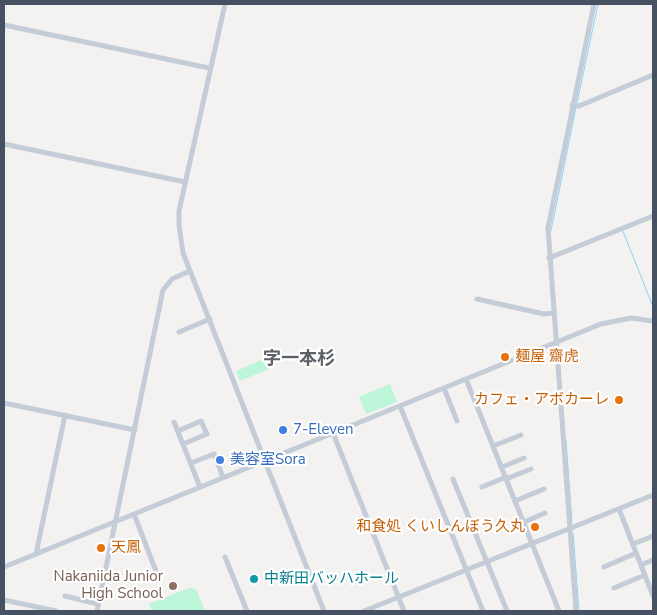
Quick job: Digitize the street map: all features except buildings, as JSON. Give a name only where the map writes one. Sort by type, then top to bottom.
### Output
[{"type":"street","points":[[225,4],[209,68],[185,182],[179,225],[183,253],[324,611]]},
{"type":"street","points":[[576,611],[555,343],[549,219],[575,105],[594,4]]},
{"type":"street","points":[[4,25],[209,68]]},
{"type":"street","points":[[575,105],[653,75]]},
{"type":"street","points":[[4,144],[185,182]]},
{"type":"street","points":[[552,258],[653,216]]},
{"type":"street","points":[[97,611],[163,290],[172,279],[190,271]]},
{"type":"street","points":[[477,299],[544,314],[554,313]]},
{"type":"street","points":[[4,567],[610,321],[631,318],[653,321]]},
{"type":"street","points":[[179,332],[210,319]]},
{"type":"street","points":[[466,379],[559,611]]},
{"type":"street","points":[[444,388],[457,421]]},
{"type":"street","points":[[4,403],[134,430]]},
{"type":"street","points":[[400,406],[483,611]]},
{"type":"street","points":[[36,554],[64,415]]},
{"type":"street","points":[[178,431],[201,421],[207,434],[183,444]]},
{"type":"street","points":[[174,422],[200,487]]},
{"type":"street","points":[[333,433],[404,611]]},
{"type":"street","points":[[493,446],[520,435]]},
{"type":"street","points":[[191,464],[214,454],[224,477]]},
{"type":"street","points":[[502,467],[524,458]]},
{"type":"street","points":[[482,487],[531,469]]},
{"type":"street","points":[[453,479],[507,611]]},
{"type":"street","points":[[515,501],[544,489]]},
{"type":"street","points":[[364,611],[653,496]]},
{"type":"street","points":[[619,509],[653,596]]},
{"type":"street","points":[[524,522],[545,513]]},
{"type":"street","points":[[134,514],[160,579]]},
{"type":"street","points":[[633,544],[653,536]]},
{"type":"street","points":[[604,566],[636,554]]},
{"type":"street","points":[[225,557],[247,611]]},
{"type":"street","points":[[641,565],[653,560]]},
{"type":"street","points":[[614,588],[645,576]]},
{"type":"street","points":[[65,596],[98,604]]},
{"type":"street","points":[[4,600],[56,611]]},
{"type":"green space","points":[[264,359],[269,369],[240,381],[236,371]]},
{"type":"green space","points":[[390,384],[397,402],[366,414],[359,397]]},
{"type":"green space","points":[[189,588],[196,589],[205,611],[152,611],[149,604]]},
{"type":"waterway","points":[[577,103],[598,4]]},
{"type":"waterway","points":[[551,231],[576,107]]},
{"type":"waterway","points":[[623,231],[653,307]]},
{"type":"waterway","points":[[566,440],[572,522]]},
{"type":"waterway","points":[[573,533],[579,611]]},
{"type":"place","name":"麺屋 齋虎","points":[[505,357]]},
{"type":"place","name":"カフェ・アボカーレ","points":[[619,400]]},
{"type":"place","name":"7-Eleven","points":[[283,430]]},
{"type":"place","name":"美容室Sora","points":[[220,460]]},
{"type":"place","name":"和食処 くいしんぼう久丸","points":[[535,527]]},
{"type":"place","name":"天鳳","points":[[101,548]]},
{"type":"place","name":"中新田バッハホール","points":[[254,579]]},
{"type":"place","name":"Nakaniida Junior High School","points":[[173,586]]},
{"type":"district","name":"字一本杉","points":[[299,360]]}]
